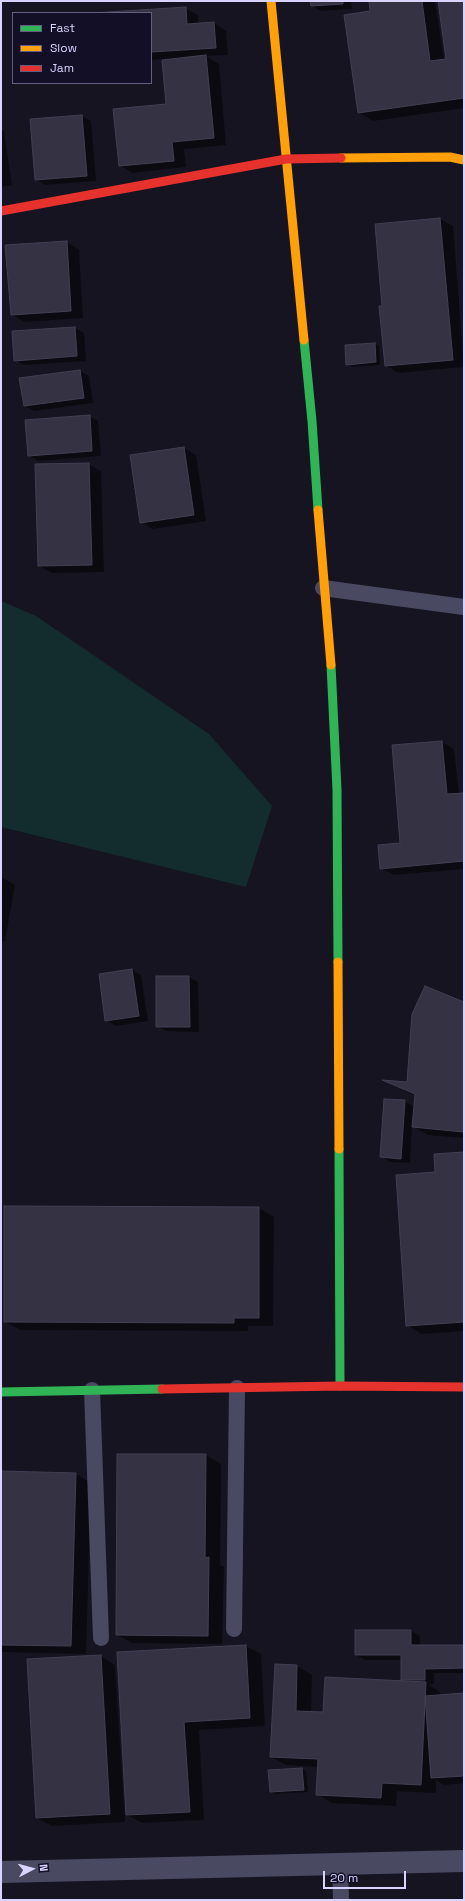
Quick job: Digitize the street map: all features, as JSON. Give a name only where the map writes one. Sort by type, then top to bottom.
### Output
[{"type":"street","points":[[270,1],[312,421],[323,588],[330,653],[337,790],[340,1386]]},
{"type":"street","points":[[1,211],[286,160],[450,156],[464,160]]},
{"type":"street","points":[[1,1392],[340,1386],[464,1386]]},
{"type":"street","points":[[1,1872],[464,1860]]},
{"type":"lane","points":[[323,588],[464,607]]},
{"type":"lane","points":[[234,1629],[237,1388]]},
{"type":"lane","points":[[92,1390],[101,1638]]},
{"type":"lane","points":[[340,1864],[341,1900]]},
{"type":"green space","points":[[1,601],[36,616],[209,734],[272,806],[246,887],[1,827]]},
{"type":"building","points":[[310,1],[343,1],[343,4],[311,6]]},
{"type":"building","points":[[369,1],[422,1],[430,61],[446,59],[438,1],[464,1],[464,98],[358,113],[344,15],[370,11]]},
{"type":"building","points":[[186,7],[187,24],[214,22],[216,48],[152,52],[152,12],[108,12]]},
{"type":"building","points":[[206,55],[214,138],[172,142],[174,161],[119,166],[113,109],[166,104],[162,60]]},
{"type":"building","points":[[82,115],[87,176],[35,180],[30,119]]},
{"type":"building","points":[[440,218],[453,360],[385,366],[379,306],[382,306],[375,224]]},
{"type":"building","points":[[67,241],[71,311],[11,315],[5,245]]},
{"type":"building","points":[[75,327],[77,356],[14,361],[12,331]]},
{"type":"building","points":[[375,343],[376,362],[346,365],[345,345]]},
{"type":"building","points":[[80,370],[84,398],[24,406],[19,378]]},
{"type":"building","points":[[90,415],[92,451],[28,456],[25,420]]},
{"type":"building","points":[[184,447],[194,515],[140,523],[130,455]]},
{"type":"building","points":[[89,463],[92,565],[38,566],[35,464]]},
{"type":"building","points":[[442,741],[447,794],[464,793],[464,861],[380,869],[378,845],[400,843],[392,745]]},
{"type":"building","points":[[132,969],[139,1016],[105,1021],[99,974]]},
{"type":"building","points":[[156,976],[189,976],[190,1027],[156,1027]]},
{"type":"building","points":[[425,986],[464,1002],[464,1132],[412,1127],[415,1094],[382,1080],[407,1082],[412,1014]]},
{"type":"building","points":[[384,1099],[405,1100],[401,1159],[380,1157]]},
{"type":"building","points":[[464,1152],[464,1322],[406,1326],[396,1175],[435,1172],[434,1154]]},
{"type":"building","points":[[4,1206],[259,1207],[259,1318],[234,1318],[234,1323],[4,1322]]},
{"type":"building","points":[[117,1454],[206,1454],[205,1558],[209,1557],[208,1636],[116,1635]]},
{"type":"building","points":[[1,1471],[76,1473],[71,1646],[1,1645]]},
{"type":"building","points":[[355,1630],[411,1630],[411,1645],[464,1645],[464,1668],[425,1669],[425,1680],[401,1680],[401,1655],[355,1655]]},
{"type":"building","points":[[246,1645],[250,1718],[184,1722],[190,1812],[126,1815],[117,1652]]},
{"type":"building","points":[[101,1655],[110,1814],[36,1818],[27,1659]]},
{"type":"building","points":[[275,1664],[297,1665],[296,1711],[323,1712],[325,1677],[426,1682],[421,1785],[382,1783],[381,1798],[316,1795],[318,1759],[270,1757]]},
{"type":"building","points":[[464,1693],[464,1776],[431,1778],[425,1696]]},
{"type":"building","points":[[302,1768],[304,1790],[270,1792],[268,1770]]},
{"type":"traffic: fast","points":[[304,340],[312,421],[318,510]]},
{"type":"traffic: fast","points":[[331,665],[337,790],[338,962]]},
{"type":"traffic: fast","points":[[339,1149],[340,1386]]},
{"type":"traffic: fast","points":[[1,1392],[162,1389]]},
{"type":"traffic: slow","points":[[271,1],[304,340]]},
{"type":"traffic: slow","points":[[341,158],[450,157],[464,160]]},
{"type":"traffic: slow","points":[[318,510],[331,665]]},
{"type":"traffic: slow","points":[[338,962],[339,1149]]},
{"type":"traffic: jam","points":[[1,211],[286,159],[341,158]]},
{"type":"traffic: jam","points":[[162,1389],[340,1386],[464,1387]]}]
